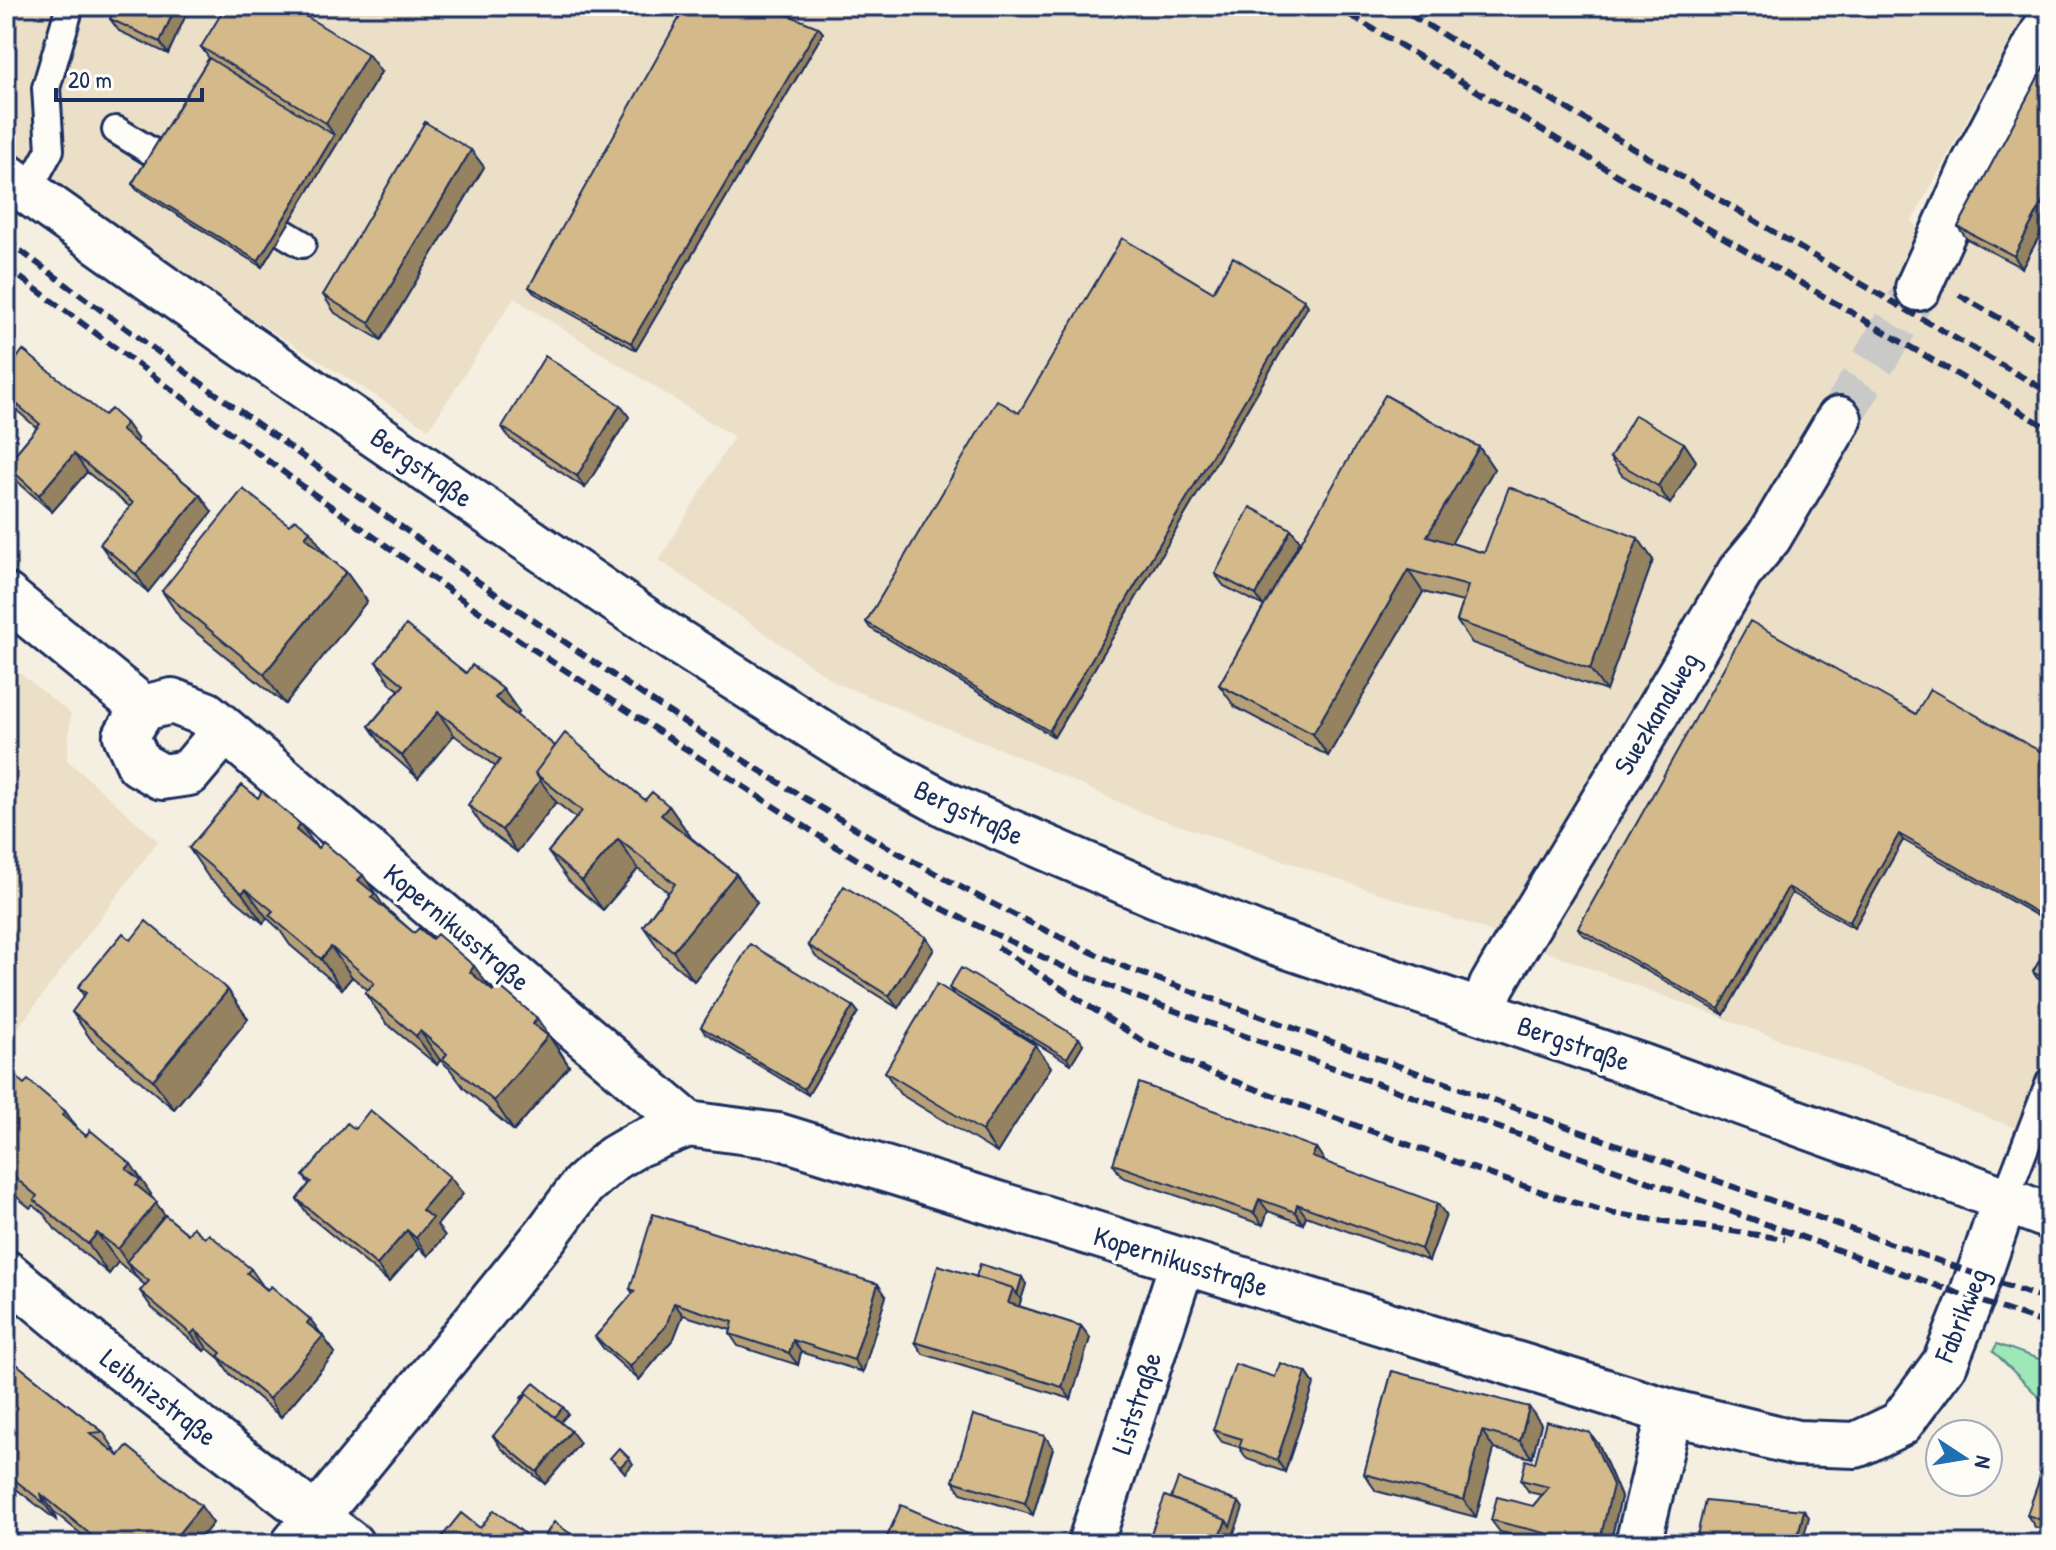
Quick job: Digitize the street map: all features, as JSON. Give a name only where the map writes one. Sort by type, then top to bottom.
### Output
[{"type":"street","points":[[1918,288],[1974,164],[2050,20]]},
{"type":"street","name":"Bergstraße","points":[[17,183],[237,340],[664,633],[869,763],[947,805],[1264,938],[1657,1073],[2050,1217]]},
{"type":"street","name":"Suezkanalweg","points":[[1483,1012],[1503,967],[1740,572],[1769,537],[1839,419]]},
{"type":"street","points":[[6,596],[143,708],[126,736],[139,764],[162,777],[189,773],[225,730]]},
{"type":"street","name":"Kopernikusstraße","points":[[143,708],[172,701],[206,714],[688,1124]]},
{"type":"street","name":"Kopernikusstraße","points":[[305,1531],[546,1235],[583,1185],[614,1158],[638,1144],[688,1124],[778,1136],[1670,1412]]},
{"type":"street","name":"Fabrikweg","points":[[1670,1412],[1797,1443],[1856,1445],[1900,1424],[1945,1363],[2005,1199]]},
{"type":"street","name":"Liststraße","points":[[1090,1544],[1183,1261]]},
{"type":"street","name":"Leibnizstraße","points":[[6,1273],[112,1361],[305,1531],[351,1544]]},
{"type":"street","points":[[1638,1544],[1670,1412]]},
{"type":"lane","points":[[17,183],[50,150],[46,88],[70,6]]},
{"type":"lane","points":[[116,130],[196,179]]},
{"type":"lane","points":[[236,203],[302,244]]},
{"type":"lane","points":[[2005,1199],[2050,1082]]},
{"type":"shaded area","points":[[6,6],[2029,6],[1912,221],[1948,269],[2050,81],[2050,1141],[1499,934],[1140,812],[1022,758],[838,684],[659,560],[734,437],[514,298],[429,429],[6,166]]},
{"type":"shaded area","points":[[6,662],[71,714],[67,760],[158,841],[6,1044]]},
{"type":"green space","points":[[1997,1344],[2050,1363],[2050,1396],[2046,1404],[1993,1351]]},
{"type":"building","points":[[116,6],[176,6],[160,42],[110,19]]},
{"type":"building","points":[[226,6],[289,6],[368,54],[326,123],[201,47]]},
{"type":"building","points":[[686,6],[766,6],[818,27],[631,343],[529,287]]},
{"type":"building","points":[[2050,55],[2050,188],[2014,256],[1958,227]]},
{"type":"building","points":[[209,58],[334,135],[258,261],[132,184]]},
{"type":"building","points":[[425,122],[471,150],[369,323],[323,295]]},
{"type":"building","points":[[1122,238],[1213,292],[1233,257],[1304,300],[1049,731],[866,622],[997,400],[1019,413]]},
{"type":"building","points":[[23,350],[104,415],[111,409],[126,423],[121,430],[200,495],[136,574],[100,544],[133,503],[74,454],[39,495],[6,465],[40,424],[6,395],[6,373]]},
{"type":"building","points":[[545,356],[620,405],[577,476],[502,427]]},
{"type":"building","points":[[1385,395],[1479,447],[1427,536],[1484,553],[1509,487],[1638,538],[1590,669],[1457,621],[1468,586],[1408,570],[1313,734],[1219,685]]},
{"type":"building","points":[[1635,415],[1684,443],[1658,486],[1610,458]]},
{"type":"building","points":[[243,489],[289,525],[295,519],[310,531],[305,537],[346,572],[264,674],[162,591]]},
{"type":"building","points":[[1250,507],[1291,529],[1256,595],[1215,574]]},
{"type":"building","points":[[1750,621],[1916,714],[1930,689],[2050,757],[2050,920],[1899,834],[1849,922],[1788,887],[1719,1009],[1578,928]]},
{"type":"building","points":[[406,625],[466,673],[472,665],[503,689],[495,698],[555,746],[535,773],[540,780],[502,830],[468,805],[500,760],[438,712],[402,756],[369,726],[404,685],[376,662]]},
{"type":"building","points":[[565,733],[645,800],[652,792],[669,806],[661,815],[736,874],[673,951],[643,926],[675,884],[618,839],[582,881],[548,852],[582,811],[535,773]]},
{"type":"building","points":[[242,785],[258,798],[262,791],[300,824],[296,830],[318,848],[323,842],[363,875],[358,880],[375,894],[371,897],[414,933],[419,928],[432,939],[437,934],[474,966],[470,972],[493,991],[498,985],[537,1018],[533,1024],[548,1036],[494,1101],[443,1059],[447,1054],[420,1031],[416,1036],[365,993],[374,983],[331,947],[321,959],[269,915],[273,911],[246,889],[242,893],[189,848]]},
{"type":"building","points":[[844,886],[926,937],[889,996],[808,945]]},
{"type":"building","points":[[146,921],[228,990],[153,1080],[72,1012],[86,993],[78,987],[123,933],[131,940]]},
{"type":"building","points":[[2050,942],[2050,982],[2033,972]]},
{"type":"building","points":[[750,944],[853,1006],[804,1089],[701,1027]]},
{"type":"building","points":[[961,968],[1079,1038],[1067,1058],[949,988]]},
{"type":"building","points":[[937,984],[1035,1045],[982,1131],[885,1072]]},
{"type":"building","points":[[8,1070],[24,1084],[28,1080],[65,1111],[62,1115],[86,1136],[90,1130],[131,1164],[126,1169],[140,1180],[136,1185],[157,1202],[118,1249],[97,1233],[88,1244],[34,1200],[37,1196],[13,1176],[9,1179],[6,1176]]},
{"type":"building","points":[[1139,1083],[1316,1148],[1312,1157],[1437,1203],[1421,1249],[1297,1204],[1295,1212],[1259,1199],[1254,1213],[1113,1164]]},
{"type":"building","points":[[370,1110],[450,1177],[422,1210],[432,1218],[416,1238],[407,1230],[377,1265],[297,1199],[311,1182],[303,1176],[347,1123],[355,1129]]},
{"type":"building","points":[[653,1214],[878,1284],[854,1360],[793,1340],[789,1353],[730,1334],[733,1322],[674,1303],[666,1326],[630,1367],[595,1337],[635,1291],[630,1289]]},
{"type":"building","points":[[165,1215],[188,1234],[193,1227],[205,1238],[209,1234],[251,1269],[247,1273],[267,1290],[271,1286],[310,1319],[307,1323],[323,1336],[269,1399],[218,1356],[221,1353],[195,1330],[191,1334],[140,1291],[149,1281],[126,1262]]},
{"type":"building","points":[[980,1264],[1022,1277],[1017,1294],[1013,1288],[976,1277]]},
{"type":"building","points":[[938,1265],[1013,1288],[1008,1303],[1081,1326],[1062,1387],[915,1342]]},
{"type":"building","points":[[15,1363],[103,1432],[90,1433],[119,1456],[127,1446],[201,1506],[170,1544],[102,1544],[41,1494],[44,1503],[6,1473],[6,1372]]},
{"type":"building","points":[[1280,1363],[1306,1372],[1277,1460],[1239,1447],[1242,1439],[1213,1430],[1235,1364],[1275,1377]]},
{"type":"building","points":[[1392,1371],[1529,1407],[1520,1441],[1482,1431],[1464,1500],[1364,1474]]},
{"type":"building","points":[[534,1383],[563,1407],[555,1417],[527,1394],[523,1400],[521,1398]]},
{"type":"building","points":[[527,1394],[571,1431],[537,1472],[493,1436]]},
{"type":"building","points":[[973,1415],[1045,1436],[1025,1503],[953,1481]]},
{"type":"building","points":[[1546,1421],[1590,1433],[1613,1485],[1599,1544],[1491,1520],[1497,1497],[1533,1506],[1549,1487],[1521,1480],[1526,1460],[1535,1463]]},
{"type":"building","points":[[619,1448],[629,1458],[620,1467],[610,1458]]},
{"type":"building","points":[[2050,1450],[2050,1523],[2027,1515]]},
{"type":"building","points":[[1178,1479],[1239,1502],[1230,1526],[1226,1520],[1171,1498]]},
{"type":"building","points":[[1165,1496],[1226,1520],[1217,1544],[1147,1544]]},
{"type":"building","points":[[1705,1501],[1804,1510],[1796,1544],[1762,1540],[1761,1544],[1695,1544]]},
{"type":"building","points":[[901,1505],[991,1544],[898,1544],[886,1539]]},
{"type":"building","points":[[494,1510],[538,1544],[436,1544],[461,1513],[480,1528]]},
{"type":"building","points":[[554,1522],[585,1544],[548,1544],[542,1540]]},
{"type":"tunnel","points":[[1839,419],[1918,288]]},
{"type":"railway","points":[[1335,6],[2050,429]]},
{"type":"railway","points":[[1395,6],[2050,393]]},
{"type":"railway","points":[[6,240],[333,478],[606,670],[774,779],[947,880],[1127,968],[2050,1301]]},
{"type":"railway","points":[[6,267],[301,485],[525,644],[827,841],[916,895],[1072,971],[1134,996],[2050,1325]]},
{"type":"railway","points":[[1959,295],[2050,347]]},
{"type":"railway","points":[[998,947],[1144,1042],[1209,1072],[1572,1202],[1616,1214],[1785,1239]]}]
